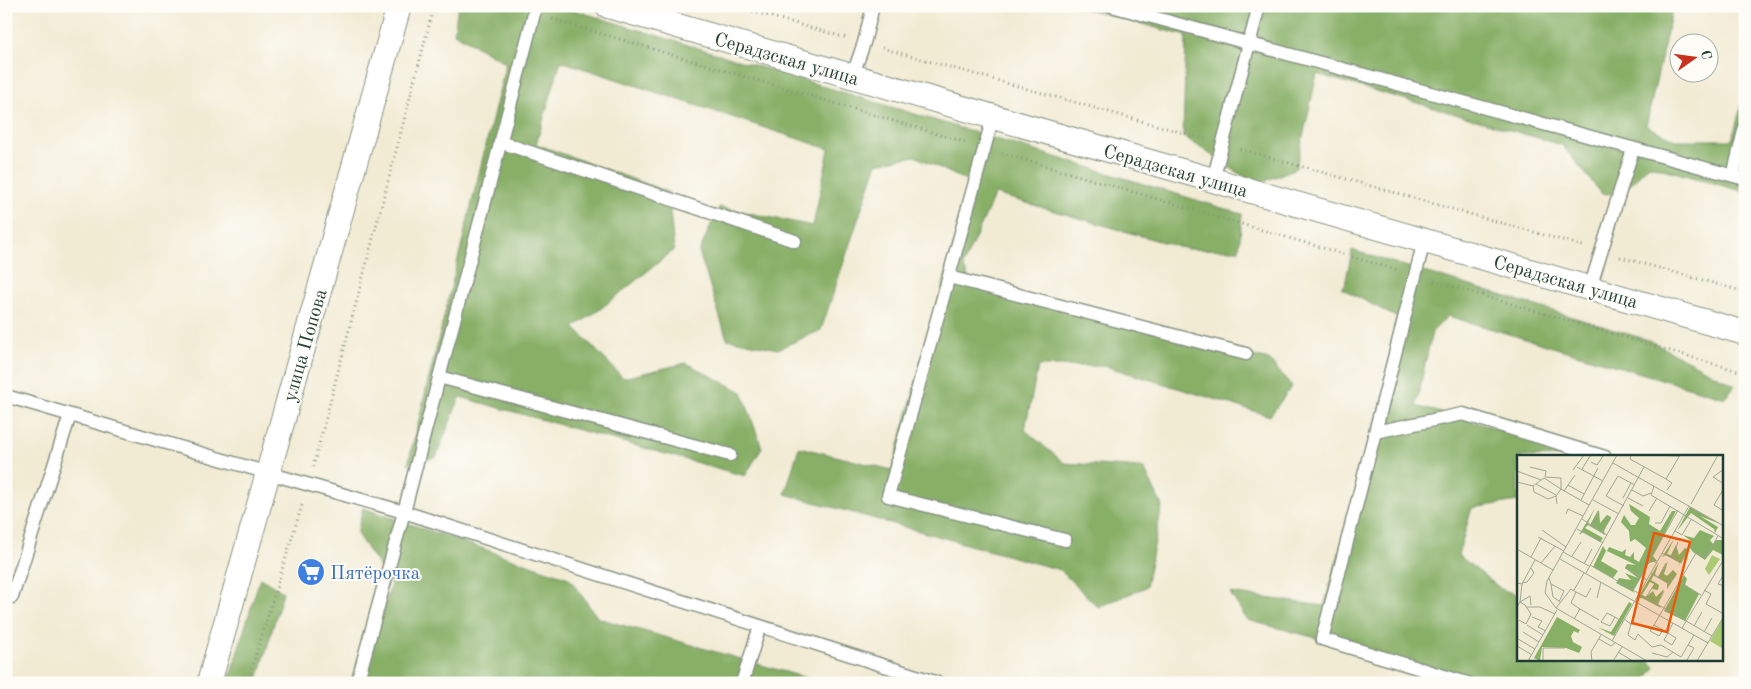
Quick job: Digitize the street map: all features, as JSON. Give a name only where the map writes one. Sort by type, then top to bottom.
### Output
[{"type":"street","name":"улица Попова","points":[[209,683],[399,6]]},
{"type":"street","name":"Серадзская улица","points":[[608,6],[1745,333]]},
{"type":"lane","points":[[852,76],[864,43],[873,6]]},
{"type":"lane","points":[[1112,6],[1739,177],[1745,127]]},
{"type":"lane","points":[[1213,180],[1259,6]]},
{"type":"lane","points":[[357,683],[404,512],[535,10]]},
{"type":"lane","points":[[993,117],[888,496],[1065,540]]},
{"type":"lane","points":[[500,142],[795,241]]},
{"type":"lane","points":[[1590,288],[1633,148]]},
{"type":"lane","points":[[1424,241],[1322,639],[1467,683]]},
{"type":"lane","points":[[949,277],[1246,354]]},
{"type":"lane","points":[[439,377],[730,455]]},
{"type":"lane","points":[[6,396],[268,474],[404,512],[938,683]]},
{"type":"lane","points":[[1375,432],[1463,414],[1602,455]]},
{"type":"lane","points":[[6,595],[12,597],[70,415]]},
{"type":"lane","points":[[742,683],[760,626]]},
{"type":"path","points":[[247,683],[308,485],[434,6]]},
{"type":"path","points":[[507,6],[535,10],[985,148],[1745,374]]},
{"type":"green space","points":[[458,6],[540,6],[577,11],[1242,214],[1239,250],[1187,249],[995,194],[963,265],[970,282],[1269,360],[1292,386],[1270,416],[1105,366],[1038,366],[1025,430],[1064,463],[1144,468],[1162,506],[1146,587],[1098,607],[1060,570],[785,494],[799,447],[892,470],[971,183],[915,156],[877,163],[821,330],[778,349],[727,339],[699,252],[719,207],[813,226],[829,149],[561,61],[536,144],[668,192],[674,250],[599,310],[574,327],[623,378],[686,363],[742,392],[762,448],[745,476],[460,397],[436,457],[408,464],[506,63],[454,33]]},
{"type":"green space","points":[[1075,6],[1673,6],[1646,126],[1676,140],[1732,140],[1745,92],[1745,192],[1649,165],[1622,193],[1602,194],[1562,145],[1317,74],[1296,168],[1256,185],[1183,136],[1186,36]]},
{"type":"green space","points":[[1352,250],[1648,340],[1735,385],[1725,398],[1448,316],[1432,332],[1416,406],[1593,455],[1517,455],[1517,501],[1472,508],[1458,555],[1501,589],[1517,595],[1517,662],[1650,662],[1655,667],[1643,683],[1491,683],[1247,620],[1230,593],[1324,606],[1405,322],[1341,288],[1345,285]]},
{"type":"green space","points":[[363,508],[569,578],[598,618],[824,683],[363,683],[391,584],[357,534]]},
{"type":"green space","points":[[260,578],[283,592],[257,683],[228,683]]},
{"type":"place","name":"Пятёрочка","points":[[311,572]]}]
